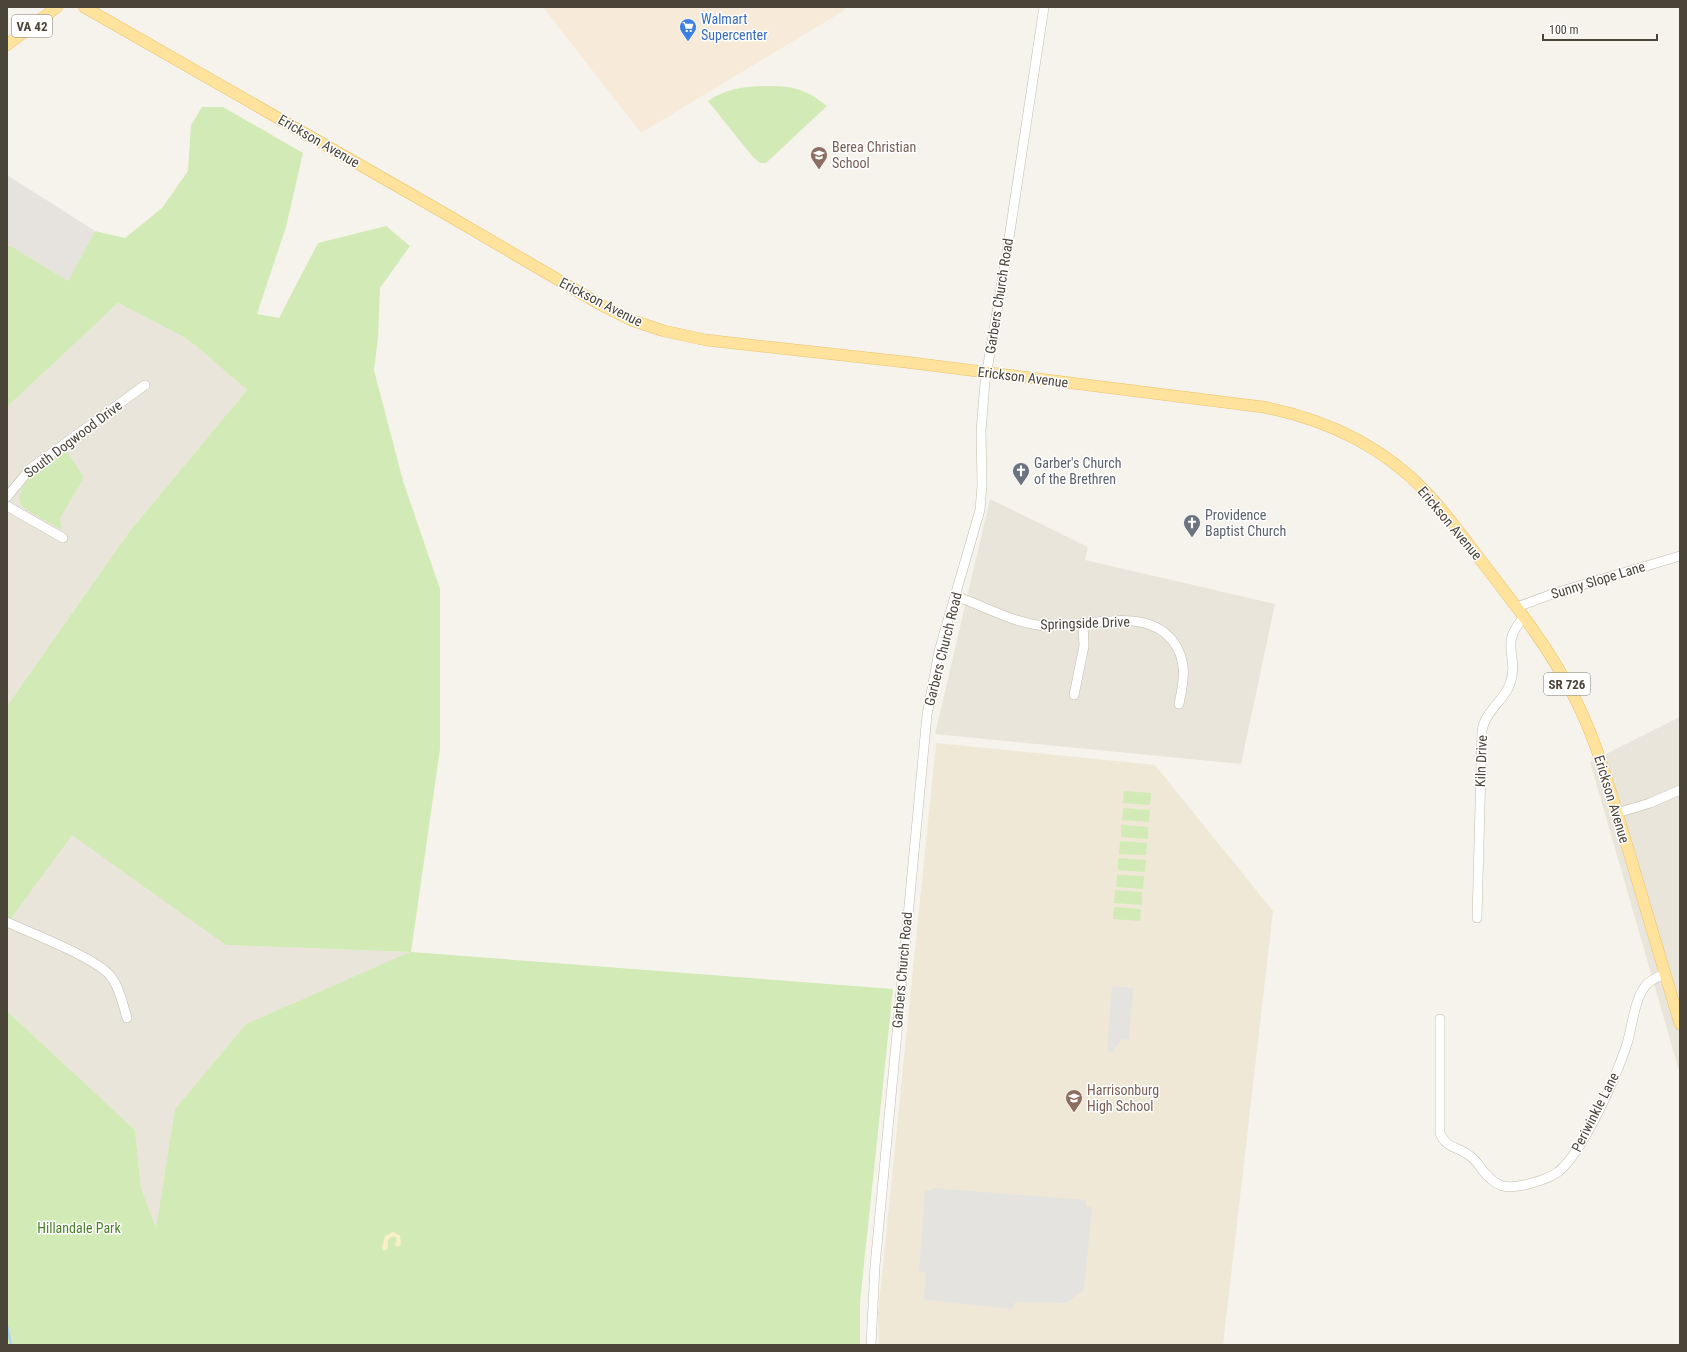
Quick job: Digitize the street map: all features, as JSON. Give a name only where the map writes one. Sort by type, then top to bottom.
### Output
[{"type":"main road","name":"VA 42","points":[[7,45],[57,7]]},
{"type":"main road","name":"Erickson Avenue","points":[[84,7],[484,236],[576,291],[632,320],[664,331],[706,340],[987,372],[1263,407],[1302,416],[1327,424],[1351,436],[1379,453],[1400,468],[1423,489],[1441,509],[1517,607],[1555,661],[1583,714],[1596,747],[1617,813],[1680,1024]]},
{"type":"street","name":"Garbers Church Road","points":[[871,1345],[874,1266],[924,737],[934,672],[974,534],[980,503],[981,431],[987,372],[1044,7]]},
{"type":"street","name":"South Dogwood Drive","points":[[7,497],[30,469],[145,385]]},
{"type":"street","points":[[7,506],[63,538]]},
{"type":"street","name":"Sunny Slope Lane","points":[[1517,607],[1555,593],[1680,556]]},
{"type":"street","name":"Springside Drive","points":[[955,596],[1026,623],[1054,626],[1135,621],[1154,626],[1167,635],[1177,648],[1183,663],[1184,682],[1179,704]]},
{"type":"street","name":"Kiln Drive","points":[[1477,918],[1482,731],[1486,717],[1510,684],[1512,666],[1510,641],[1516,627],[1524,617]]},
{"type":"street","points":[[1074,695],[1084,646],[1083,624]]},
{"type":"street","points":[[1617,813],[1650,803],[1680,790]]},
{"type":"street","points":[[7,922],[92,961],[106,970],[115,983],[127,1018]]},
{"type":"street","name":"Periwinkle Lane","points":[[1440,1020],[1440,1133],[1442,1138],[1452,1147],[1471,1156],[1496,1184],[1508,1187],[1517,1186],[1547,1178],[1556,1173],[1568,1162],[1582,1142],[1610,1086],[1626,1048],[1639,998],[1644,988],[1654,979],[1665,974]]},
{"type":"shaded area","points":[[543,7],[844,7],[845,10],[641,133]]},
{"type":"shaded area","points":[[7,175],[95,231],[68,281],[7,244]]},
{"type":"shaded area","points":[[118,303],[182,336],[196,346],[247,390],[129,532],[7,706],[7,407]]},
{"type":"shaded area","points":[[990,499],[1088,547],[1085,560],[1275,604],[1241,764],[935,734]]},
{"type":"shaded area","points":[[1680,717],[1680,1074],[1590,762]]},
{"type":"shaded area","name":"Harrisonburg High School","points":[[936,743],[1155,765],[1273,911],[1223,1345],[879,1345],[878,1314]]},
{"type":"shaded area","points":[[7,773],[226,945],[411,952],[246,1024],[175,1109],[156,1229],[141,1188],[135,1130],[7,1011]]},
{"type":"shaded area","points":[[1112,986],[1133,988],[1129,1040],[1122,1039],[1112,1052],[1107,1051]]},
{"type":"shaded area","points":[[933,1188],[1086,1200],[1086,1206],[1092,1207],[1084,1290],[1066,1303],[1015,1302],[1013,1309],[924,1300],[926,1272],[919,1271],[925,1190],[932,1191]]},
{"type":"green space","points":[[775,86],[803,91],[815,97],[827,106],[766,163],[760,163],[752,156],[708,101],[716,96],[740,88]]},
{"type":"green space","name":"Hillandale Park","points":[[202,107],[223,107],[303,153],[286,227],[257,314],[279,318],[318,243],[386,226],[410,246],[380,288],[378,338],[374,370],[403,481],[440,589],[440,749],[411,952],[893,989],[860,1302],[860,1345],[7,1345],[7,1011],[135,1130],[141,1188],[156,1228],[175,1109],[246,1024],[410,952],[226,945],[72,835],[7,924],[7,706],[129,532],[247,390],[196,346],[182,336],[118,303],[7,407],[7,248],[9,245],[68,281],[95,231],[125,238],[162,208],[188,171],[191,125]]},
{"type":"green space","points":[[66,450],[83,476],[82,481],[60,518],[62,530],[25,509],[19,499],[21,490],[26,482],[34,474]]},
{"type":"green space","points":[[1124,791],[1151,793],[1150,805],[1123,803]]},
{"type":"green space","points":[[1123,808],[1150,810],[1149,822],[1122,820]]},
{"type":"green space","points":[[1121,825],[1148,827],[1148,839],[1121,837]]},
{"type":"green space","points":[[1120,841],[1147,843],[1146,855],[1119,854]]},
{"type":"green space","points":[[1118,858],[1146,860],[1145,872],[1118,870]]},
{"type":"green space","points":[[1117,875],[1144,876],[1143,889],[1116,887]]},
{"type":"green space","points":[[1115,890],[1142,892],[1142,905],[1114,903]]},
{"type":"green space","points":[[1114,907],[1141,909],[1140,921],[1113,919]]},
{"type":"sand","points":[[393,1232],[400,1236],[401,1244],[398,1247],[395,1245],[397,1238],[393,1236],[388,1240],[388,1249],[383,1251],[382,1247],[385,1236]]},
{"type":"waterway","points":[[7,1326],[11,1345]]},
{"type":"place","name":"Walmart Supercenter","points":[[688,42]]},
{"type":"place","name":"Berea Christian School","points":[[819,170]]},
{"type":"place","name":"Garber's Church of the Brethren","points":[[1021,486]]},
{"type":"place","name":"Providence Baptist Church","points":[[1192,538]]},
{"type":"place","name":"Harrisonburg High School","points":[[1074,1113]]}]
